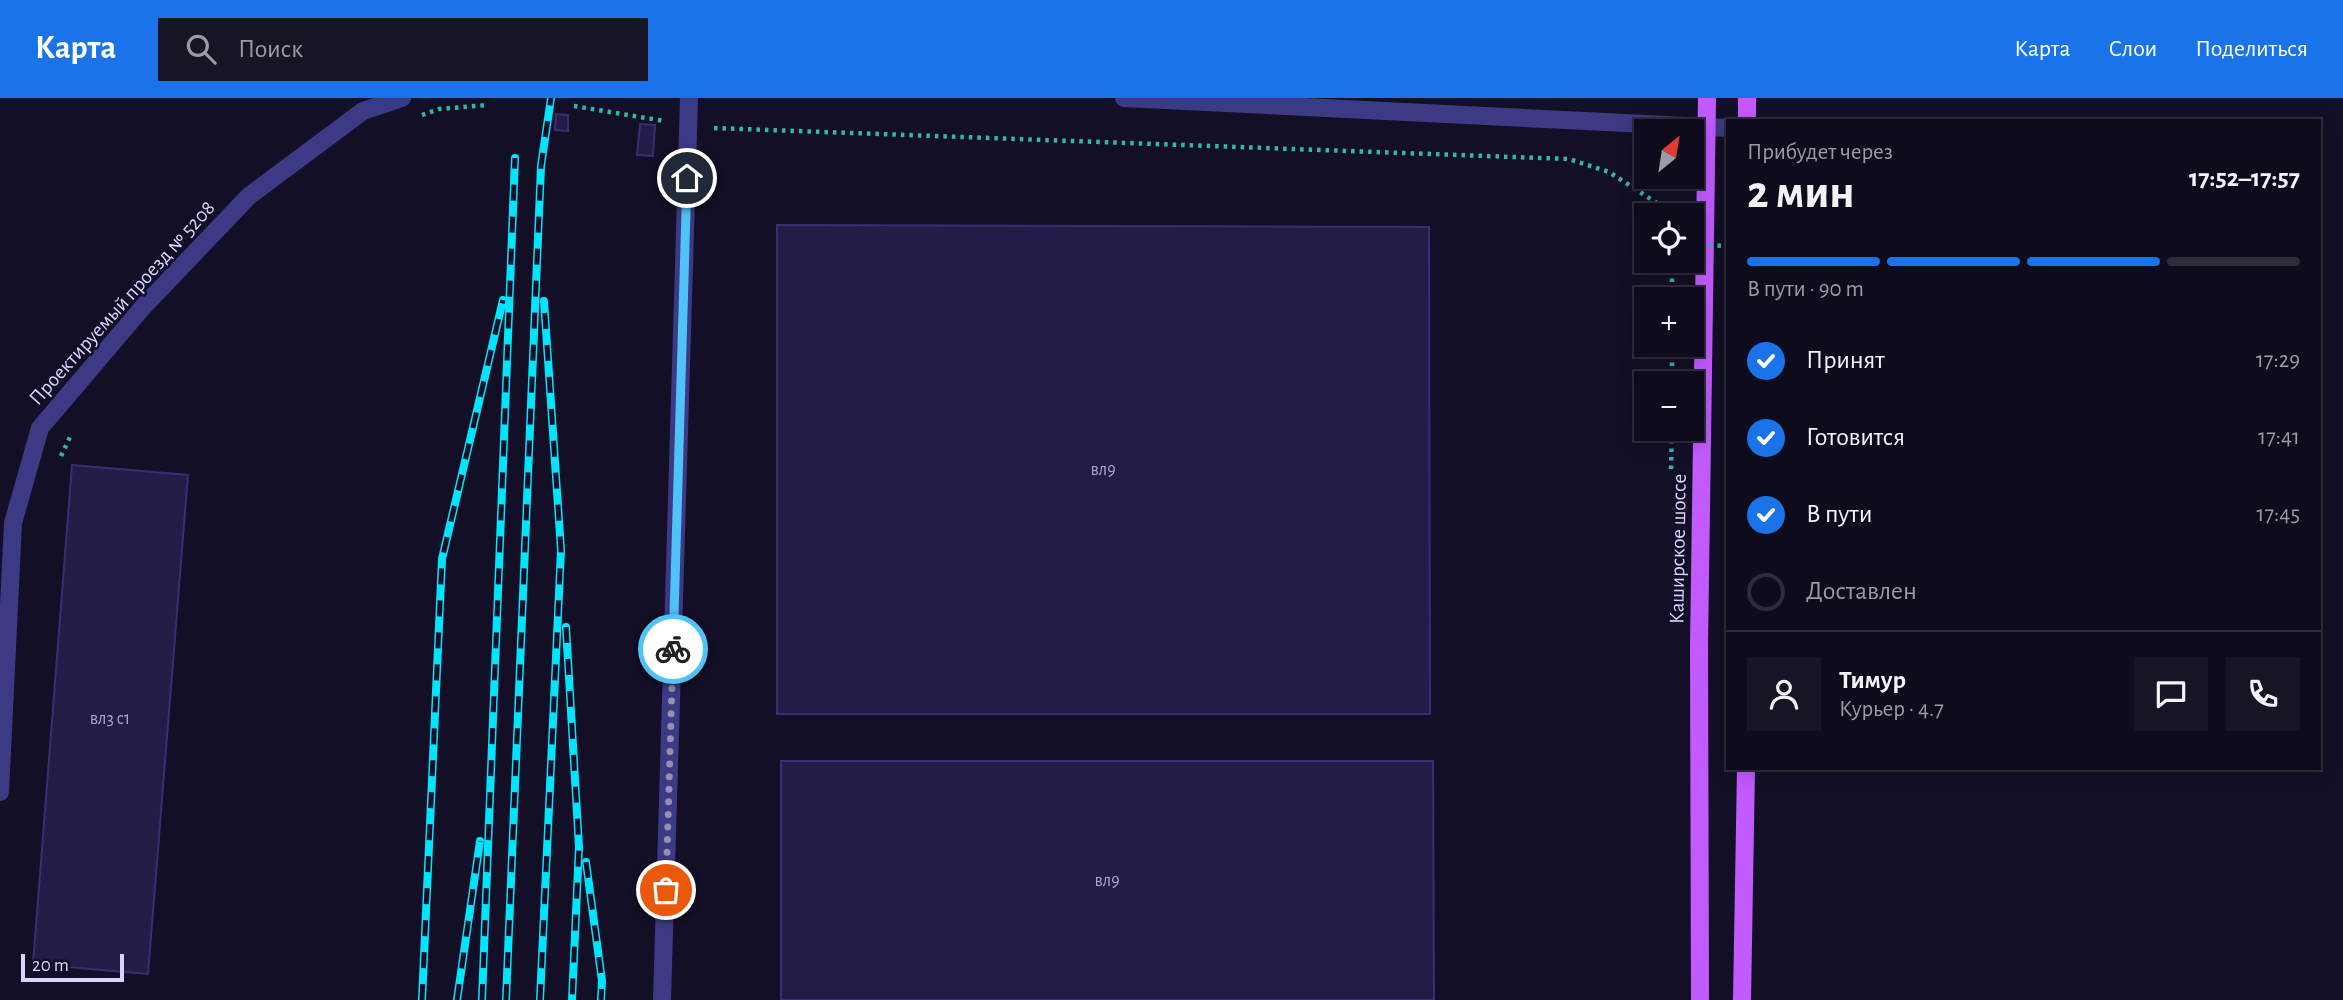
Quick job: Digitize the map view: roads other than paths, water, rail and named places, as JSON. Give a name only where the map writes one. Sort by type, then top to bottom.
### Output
[{"type":"main road","name":"Каширское шоссе","points":[[1699,1000],[1699,646],[1707,98]]},
{"type":"main road","points":[[1747,98],[1747,119]]},
{"type":"main road","points":[[1742,1000],[1746,770]]},
{"type":"street","name":"Проектируемый проезд № 5208","points":[[0,792],[13,523],[40,428],[143,307],[250,195],[363,111],[402,98]]},
{"type":"street","points":[[662,1000],[690,98]]},
{"type":"street","points":[[1124,98],[1726,128]]},
{"type":"railway","points":[[506,1000],[541,166],[551,98]]},
{"type":"railway","points":[[482,1000],[515,158]]},
{"type":"railway","points":[[422,1000],[442,559],[503,300]]},
{"type":"railway","points":[[540,1000],[561,550],[544,301]]},
{"type":"railway","points":[[566,627],[579,847],[572,1000]]},
{"type":"railway","points":[[457,1000],[480,841]]},
{"type":"railway","points":[[586,862],[602,981],[601,1000]]}]
